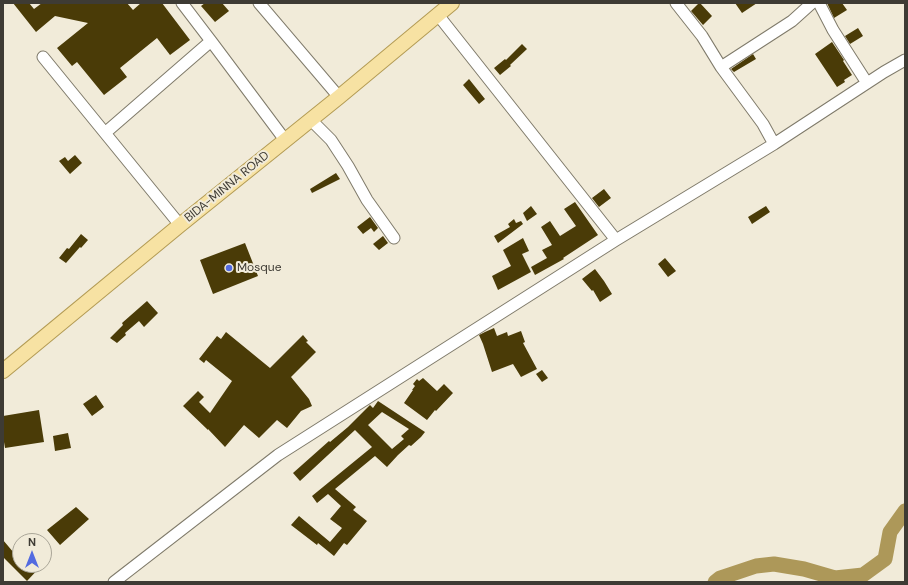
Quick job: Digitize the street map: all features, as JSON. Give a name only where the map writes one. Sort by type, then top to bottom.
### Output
[{"type":"main road","name":"BIDA-MINNA ROAD","points":[[3,371],[452,3]]},
{"type":"street","points":[[182,3],[285,140]]},
{"type":"street","points":[[259,3],[339,97]]},
{"type":"street","points":[[676,3],[702,36],[721,67],[763,124],[774,144]]},
{"type":"street","points":[[721,67],[792,20],[812,3]]},
{"type":"street","points":[[819,3],[833,30],[867,83]]},
{"type":"street","points":[[438,15],[616,240]]},
{"type":"street","points":[[105,133],[211,41]]},
{"type":"street","points":[[43,57],[180,225]]},
{"type":"street","points":[[114,582],[278,455],[616,240],[774,144],[884,72],[905,60]]},
{"type":"street","points":[[311,120],[331,140],[348,166],[367,200],[394,238]]},
{"type":"building","points":[[13,3],[29,3],[34,9],[42,3],[127,3],[133,10],[141,3],[162,3],[190,40],[170,55],[157,38],[120,68],[127,77],[104,95],[77,62],[72,66],[57,48],[88,23],[55,16],[36,32]]},
{"type":"building","points":[[205,3],[222,3],[229,11],[215,22],[201,6]]},
{"type":"building","points":[[699,3],[712,16],[703,25],[691,11]]},
{"type":"building","points":[[735,3],[757,3],[742,13]]},
{"type":"building","points":[[827,3],[842,3],[847,10],[834,18]]},
{"type":"building","points":[[858,28],[863,36],[850,44],[845,36]]},
{"type":"building","points":[[832,42],[852,75],[837,87],[815,54]]},
{"type":"building","points":[[522,44],[527,49],[500,75],[494,68],[505,59],[506,60]]},
{"type":"building","points":[[753,54],[756,59],[734,72],[731,69]]},
{"type":"building","points":[[469,79],[485,99],[479,104],[463,85]]},
{"type":"building","points":[[75,155],[82,163],[70,174],[59,161],[65,157],[68,161]]},
{"type":"building","points":[[336,173],[340,179],[312,193],[310,189]]},
{"type":"building","points":[[604,189],[611,198],[599,207],[592,198]]},
{"type":"building","points":[[575,202],[598,235],[563,258],[564,259],[535,275],[531,267],[547,258],[542,250],[552,245],[541,227],[550,221],[560,236],[576,226],[564,209]]},
{"type":"building","points":[[531,206],[537,214],[527,221],[523,213]]},
{"type":"building","points":[[766,206],[770,212],[752,224],[748,217]]},
{"type":"building","points":[[370,217],[378,228],[374,232],[371,228],[363,234],[357,227]]},
{"type":"building","points":[[514,219],[516,223],[521,221],[523,224],[498,243],[494,236],[510,227],[508,224]]},
{"type":"building","points":[[81,234],[88,240],[66,263],[59,258],[67,248],[69,249]]},
{"type":"building","points":[[383,236],[388,243],[379,250],[373,244]]},
{"type":"building","points":[[523,238],[529,251],[522,254],[531,272],[498,290],[492,276],[511,266],[503,250]]},
{"type":"building","name":"Mosque","points":[[245,243],[258,276],[213,294],[200,260]]},
{"type":"building","points":[[665,258],[676,271],[668,277],[658,264]]},
{"type":"building","points":[[595,269],[612,294],[600,302],[593,290],[592,291],[582,279]]},
{"type":"building","points":[[147,301],[158,313],[144,327],[139,321],[125,333],[126,335],[117,343],[110,338],[123,325],[122,323]]},
{"type":"building","points":[[494,328],[497,336],[507,332],[508,336],[521,331],[525,342],[523,343],[537,369],[521,377],[513,364],[492,372],[479,335]]},
{"type":"building","points":[[226,332],[270,368],[303,335],[308,341],[306,342],[316,352],[291,377],[309,399],[312,406],[301,411],[287,428],[277,420],[259,438],[244,425],[225,447],[183,406],[198,391],[204,397],[199,402],[210,413],[232,381],[206,360],[204,363],[199,359],[217,336],[221,339]]},
{"type":"building","points":[[542,370],[548,378],[542,382],[536,374]]},
{"type":"building","points":[[423,378],[437,391],[444,384],[453,393],[427,420],[404,403],[415,386],[413,384],[417,379],[419,381]]},
{"type":"building","points":[[96,395],[104,407],[92,416],[83,404]]},
{"type":"building","points":[[378,401],[425,432],[411,446],[409,445],[398,455],[387,467],[375,456],[335,489],[356,507],[353,510],[367,521],[347,545],[344,543],[334,556],[291,525],[299,516],[330,542],[342,528],[330,519],[341,506],[328,494],[317,503],[312,496],[372,447],[355,430],[300,481],[293,473],[329,441],[330,442],[348,427],[370,405],[373,408]],"holes":[[[382,412],[409,429],[401,436],[404,439],[392,449],[368,425]]]},
{"type":"building","points":[[39,410],[44,442],[5,448],[3,436],[3,416]]},
{"type":"building","points":[[68,433],[71,448],[55,451],[53,436]]},
{"type":"building","points":[[76,507],[89,519],[60,545],[52,536],[52,533],[50,533],[47,530]]},
{"type":"building","points":[[3,540],[12,551],[12,566],[3,557]]},
{"type":"building","points":[[19,573],[34,573],[27,581]]},
{"type":"waterway","points":[[715,582],[720,578],[756,566],[774,564],[804,569],[835,578],[863,575],[885,559],[890,532],[905,511]]},
{"type":"place","name":"Mosque","points":[[229,268]]}]
